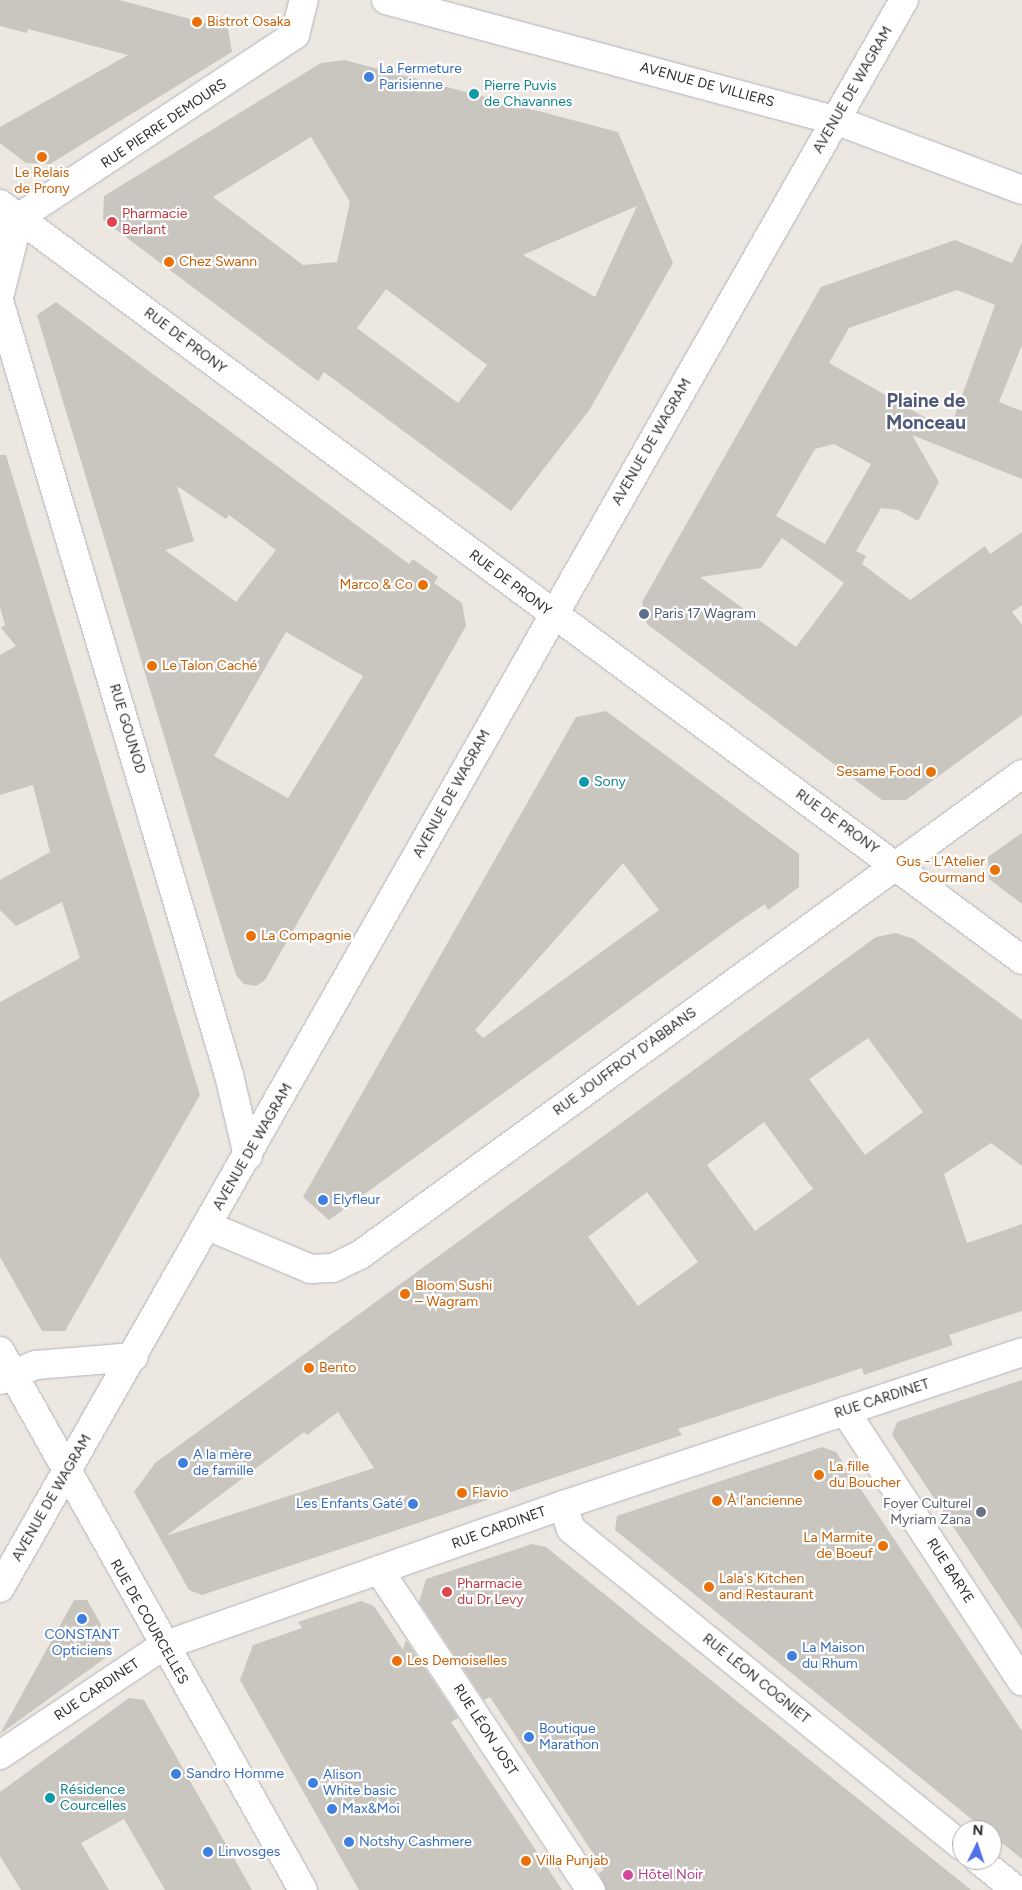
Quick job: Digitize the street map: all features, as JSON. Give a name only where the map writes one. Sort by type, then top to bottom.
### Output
[{"type":"street","name":"RUE PIERRE DEMOURS","points":[[6,217],[295,35],[304,0]]},
{"type":"street","name":"AVENUE DE VILLIERS","points":[[386,0],[835,120],[1022,190]]},
{"type":"street","name":"AVENUE DE WAGRAM","points":[[0,1588],[134,1357],[553,615],[904,0]]},
{"type":"street","points":[[0,293],[6,217]]},
{"type":"street","name":"RUE DE PRONY","points":[[6,217],[894,864],[1022,960]]},
{"type":"street","name":"RUE GOUNOD","points":[[0,304],[230,1075],[248,1156]]},
{"type":"street","name":"RUE JOUFFROY D'ABBANS","points":[[208,1226],[311,1269],[333,1268],[360,1256],[894,864],[1022,774]]},
{"type":"street","name":"RUE CARDINET","points":[[0,1756],[163,1646],[563,1504],[1022,1352]]},
{"type":"street","points":[[4,1368],[134,1357]]},
{"type":"street","name":"RUE DE COURCELLES","points":[[4,1368],[303,1890]]},
{"type":"street","name":"RUE BARYE","points":[[844,1411],[1022,1681]]},
{"type":"street","name":"RUE LÉON COGNIET","points":[[563,1504],[571,1529],[952,1838]]},
{"type":"street","name":"RUE LÉON JOST","points":[[379,1570],[591,1890]]},
{"type":"street","points":[[991,1870],[1016,1890]]},
{"type":"building","points":[[0,0],[119,0],[228,29],[232,52],[50,164],[26,163],[0,143],[0,127],[128,55],[28,29],[27,33],[0,26]]},
{"type":"building","points":[[344,60],[618,132],[673,263],[590,409],[511,511],[324,372],[318,381],[103,220],[104,196],[321,63]],"holes":[[[311,137],[350,202],[337,262],[303,265],[213,197]],[[637,206],[595,297],[523,255]],[[386,289],[487,365],[458,403],[357,328]]]},
{"type":"building","points":[[955,240],[1012,263],[1022,242],[1022,345],[999,402],[1022,411],[1022,479],[912,435],[939,482],[918,521],[898,510],[881,508],[856,551],[866,556],[862,564],[910,600],[985,546],[990,554],[1022,532],[1022,605],[1012,612],[1022,625],[1022,715],[906,800],[882,800],[647,624],[642,602],[821,287]],"holes":[[[957,290],[995,305],[949,431],[829,363],[849,328]],[[834,444],[871,464],[825,544],[776,516],[815,449]],[[782,538],[844,583],[796,647],[700,577],[761,568]]]},
{"type":"building","points":[[56,302],[409,564],[413,559],[438,577],[434,583],[462,603],[466,626],[265,980],[256,986],[244,984],[236,975],[37,315]],"holes":[[[177,486],[226,519],[229,515],[276,550],[236,602],[165,550],[194,541]],[[286,632],[363,676],[288,798],[214,756]]]},
{"type":"building","points":[[0,455],[6,455],[200,1095],[65,1331],[42,1331],[0,1257],[0,1002],[80,958],[62,902],[16,926],[0,910],[0,880],[50,852],[33,785],[0,795],[0,655],[16,646],[1,628],[5,625],[0,607]]},
{"type":"building","points":[[606,711],[799,854],[799,887],[768,910],[765,904],[737,923],[329,1220],[303,1197],[576,717]],"holes":[[[623,863],[659,910],[483,1038],[475,1030]]]},
{"type":"building","points":[[1022,833],[1022,904],[989,879],[988,857]]},
{"type":"building","points":[[896,933],[914,939],[1022,1020],[1022,1166],[991,1143],[944,1174],[967,1243],[1022,1224],[1022,1311],[949,1335],[953,1345],[864,1375],[862,1368],[678,1429],[682,1435],[202,1595],[189,1590],[134,1492],[155,1463],[876,937]],"holes":[[[868,1038],[923,1112],[865,1155],[809,1079]],[[764,1122],[813,1189],[755,1231],[707,1165]],[[647,1192],[698,1262],[638,1306],[588,1237]],[[338,1412],[374,1468],[166,1536],[304,1432],[307,1435]]]},
{"type":"building","points":[[1022,1380],[1022,1630],[892,1435],[897,1422]]},
{"type":"building","points":[[822,1447],[836,1452],[1022,1731],[1022,1859],[1002,1843],[1002,1820],[973,1820],[615,1530],[617,1516]]},
{"type":"building","points":[[532,1544],[546,1547],[971,1890],[606,1890],[599,1873],[604,1870],[490,1697],[484,1700],[419,1602],[426,1579]]},
{"type":"building","points":[[74,1600],[87,1600],[111,1642],[108,1656],[0,1734]]},
{"type":"building","points":[[361,1601],[374,1606],[403,1650],[406,1640],[458,1718],[451,1722],[562,1890],[359,1890],[240,1680],[253,1645],[302,1628],[298,1622]]},
{"type":"building","name":"Résidence Courcelles","points":[[129,1698],[144,1700],[252,1890],[165,1890],[124,1819],[81,1843],[109,1890],[21,1890],[0,1856],[0,1792]]},
{"type":"place","name":"Bistrot Osaka","points":[[197,22]]},
{"type":"place","name":"La Fermeture Parisienne","points":[[369,77]]},
{"type":"place","name":"Pierre Puvis de Chavannes","points":[[474,94]]},
{"type":"place","name":"Le Relais de Prony","points":[[42,157]]},
{"type":"place","name":"Pharmacie Berlant","points":[[112,222]]},
{"type":"place","name":"Chez Swann","points":[[169,262]]},
{"type":"place","name":"Marco & Co","points":[[423,585]]},
{"type":"place","name":"Paris 17 Wagram","points":[[644,614]]},
{"type":"place","name":"Le Talon Caché","points":[[152,666]]},
{"type":"place","name":"Sesame Food","points":[[931,772]]},
{"type":"place","name":"Sony","points":[[584,782]]},
{"type":"place","name":"Gus - L'Atelier Gourmand","points":[[995,870]]},
{"type":"place","name":"La Compagnie","points":[[251,936]]},
{"type":"place","name":"Elyfleur","points":[[323,1200]]},
{"type":"place","name":"Bloom Sushi – Wagram","points":[[405,1294]]},
{"type":"place","name":"Bento","points":[[309,1368]]},
{"type":"place","name":"A la mère de famille","points":[[183,1463]]},
{"type":"place","name":"La fille du Boucher","points":[[819,1475]]},
{"type":"place","name":"Flavio","points":[[462,1493]]},
{"type":"place","name":"À l'ancienne","points":[[717,1501]]},
{"type":"place","name":"Les Enfants Gaté","points":[[413,1504]]},
{"type":"place","name":"Foyer Culturel Myriam Zana","points":[[981,1512]]},
{"type":"place","name":"La Marmite de Boeuf","points":[[883,1546]]},
{"type":"place","name":"Lala's Kitchen and Restaurant","points":[[709,1587]]},
{"type":"place","name":"Pharmacie du Dr Levy","points":[[447,1592]]},
{"type":"place","name":"CONSTANT Opticiens","points":[[82,1619]]},
{"type":"place","name":"La Maison du Rhum","points":[[792,1656]]},
{"type":"place","name":"Les Demoiselles","points":[[397,1661]]},
{"type":"place","name":"Boutique Marathon","points":[[529,1737]]},
{"type":"place","name":"Sandro Homme","points":[[176,1774]]},
{"type":"place","name":"Alison White basic","points":[[313,1783]]},
{"type":"place","name":"Résidence Courcelles","points":[[50,1798]]},
{"type":"place","name":"Max&Moi","points":[[332,1809]]},
{"type":"place","name":"Notshy Cashmere","points":[[349,1842]]},
{"type":"place","name":"Linvosges","points":[[208,1852]]},
{"type":"place","name":"Villa Punjab","points":[[526,1861]]},
{"type":"place","name":"Hôtel Noir","points":[[628,1875]]},
{"type":"district","name":"Plaine de Monceau","points":[[926,412]]}]
